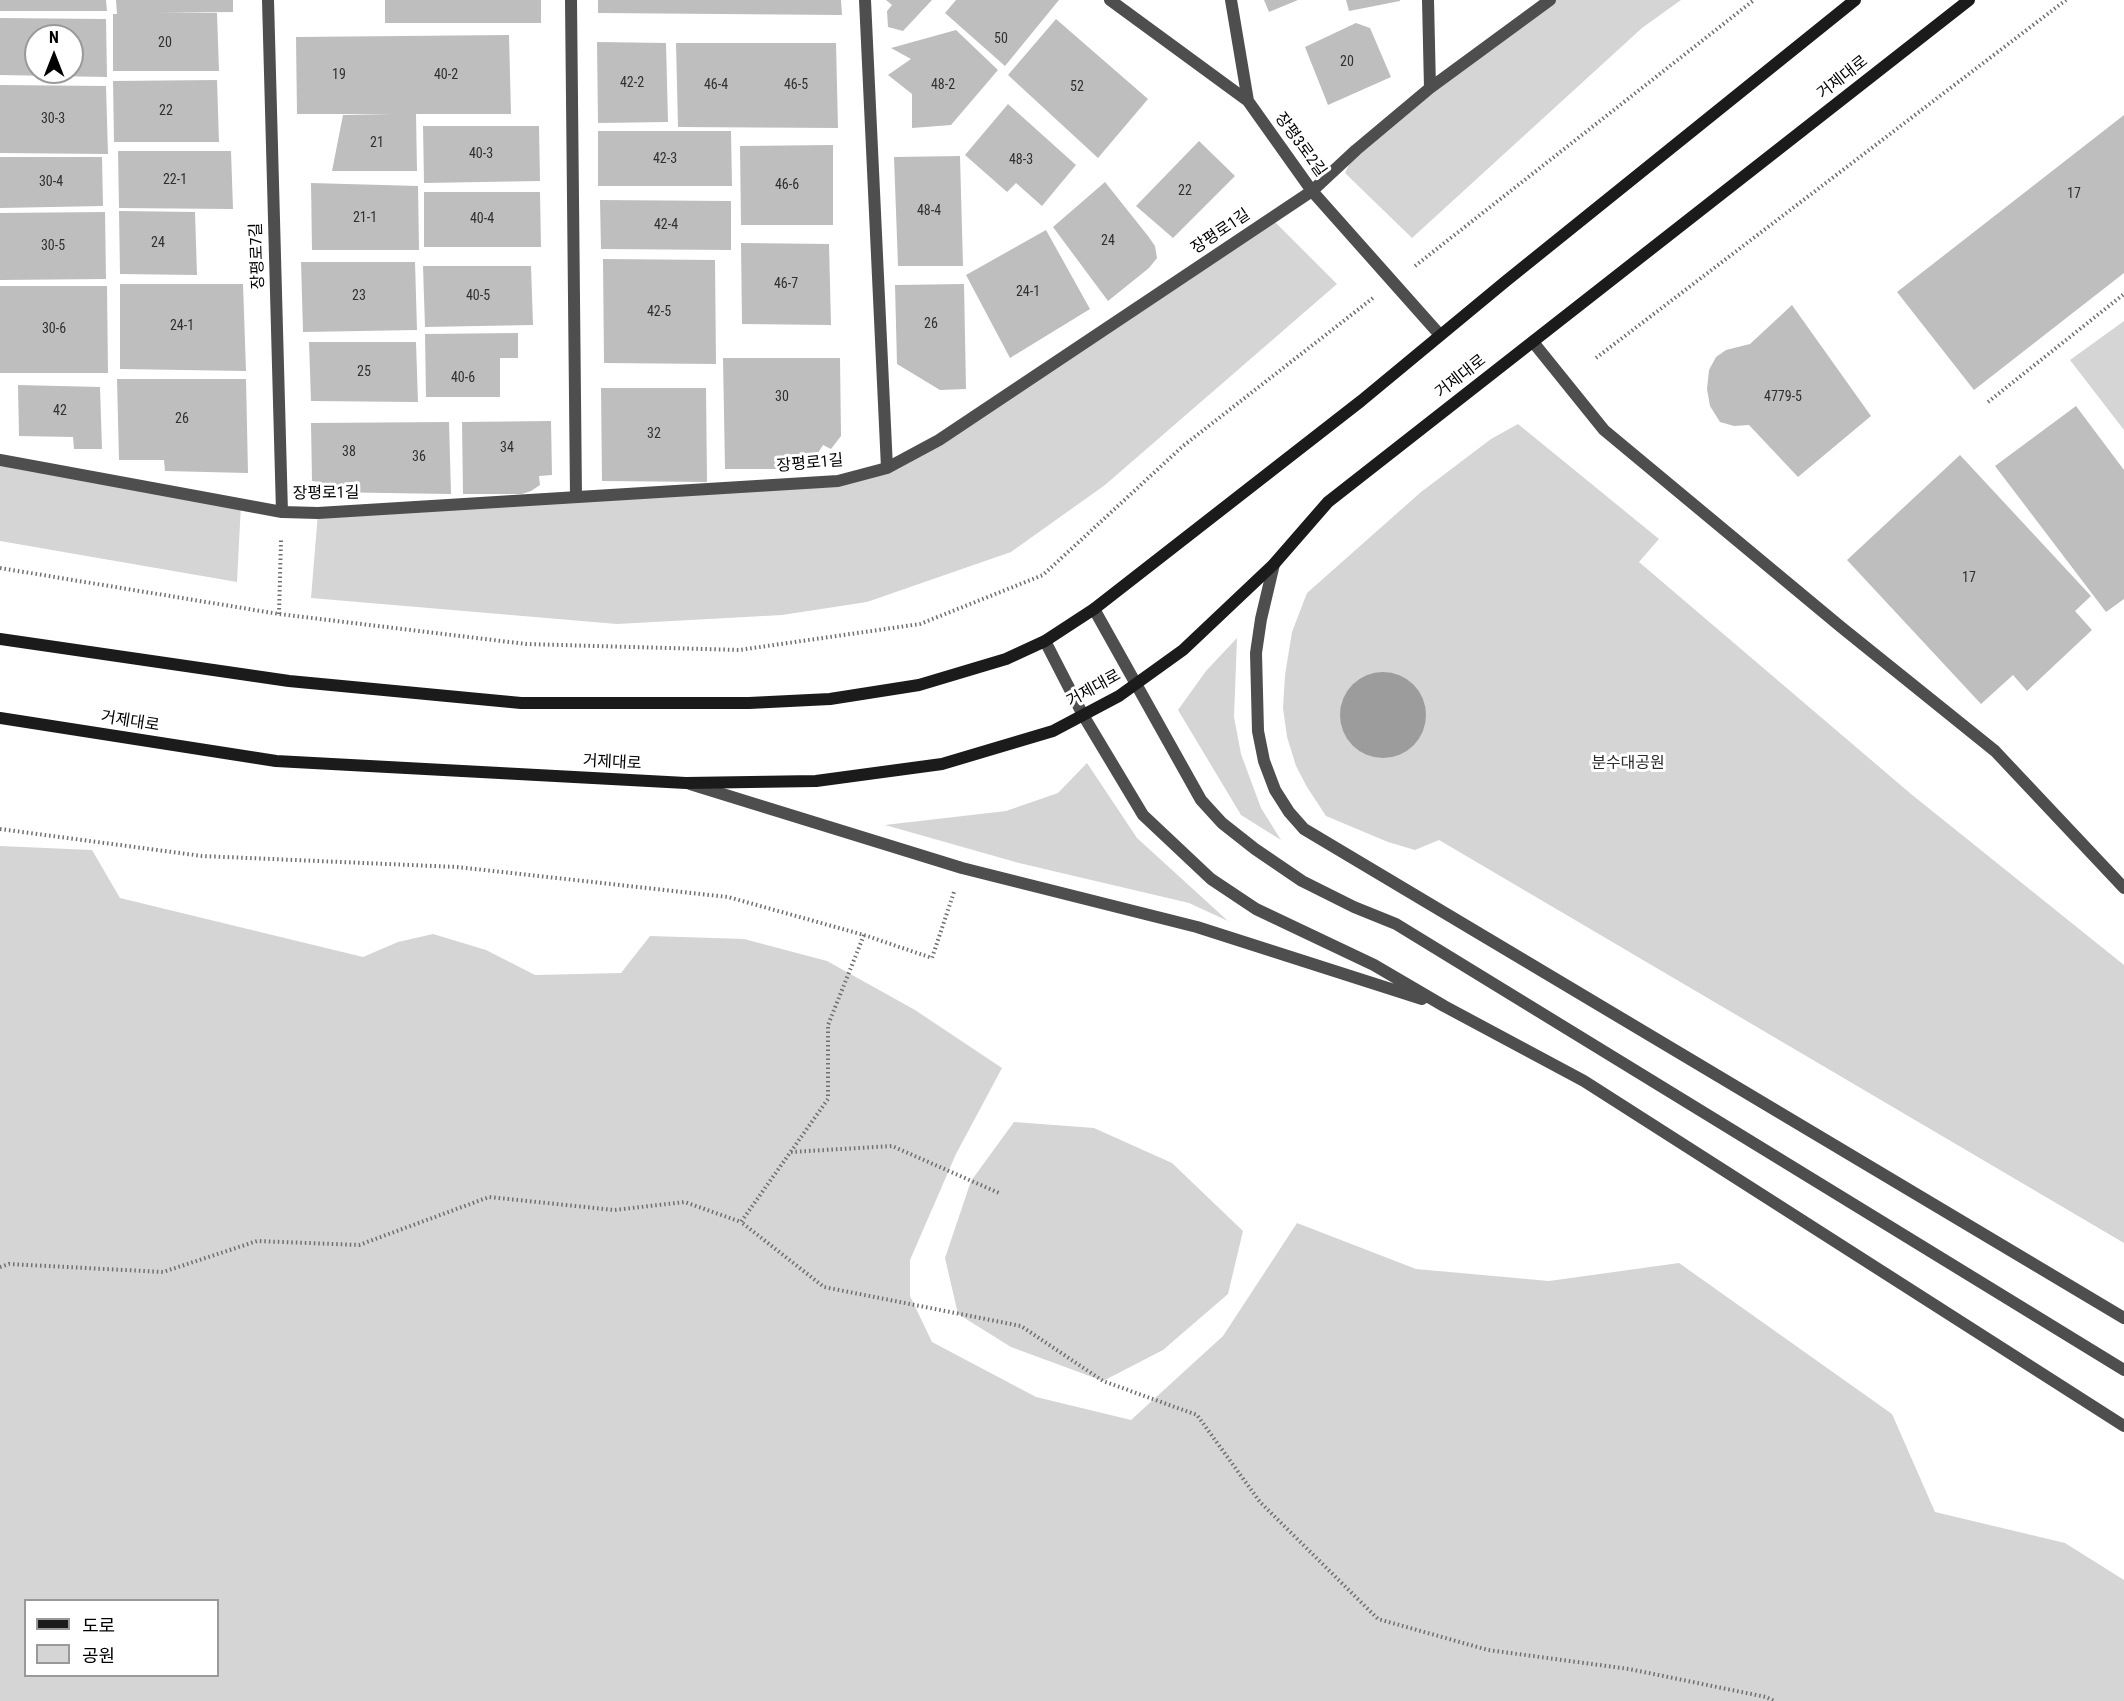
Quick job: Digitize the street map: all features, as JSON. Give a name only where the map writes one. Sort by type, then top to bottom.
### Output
[{"type":"main road","points":[[0,639],[290,681],[521,703],[749,703],[830,699],[919,685],[1006,658],[1045,641],[1094,609],[1361,402],[1440,335],[1855,0]]},
{"type":"main road","name":"거제대로","points":[[0,718],[276,761],[686,783],[816,781],[942,764],[1053,730],[1137,684],[1183,650],[1274,564],[1328,502],[1969,0]]},
{"type":"street","name":"장평로7길","points":[[268,0],[282,512]]},
{"type":"street","points":[[571,0],[576,496]]},
{"type":"street","points":[[866,0],[887,468]]},
{"type":"street","name":"장평3로2길","points":[[1110,0],[1248,101],[1312,191],[1440,335]]},
{"type":"street","points":[[1231,0],[1248,101]]},
{"type":"street","points":[[1428,0],[1431,88]]},
{"type":"street","name":"장평로1길","points":[[0,459],[282,512],[318,513],[838,481],[887,468],[939,440],[1312,191],[1356,150],[1431,88],[1550,0]]},
{"type":"street","points":[[1533,342],[1604,430],[1832,620],[1995,751],[2124,888]]},
{"type":"street","points":[[1274,564],[1261,619],[1256,653],[1258,730],[1264,762],[1275,790],[1288,812],[1304,830],[2124,1318]]},
{"type":"street","points":[[1094,609],[1201,800],[1222,823],[1255,849],[1302,880],[1354,907],[1396,924],[2124,1370]]},
{"type":"street","points":[[1045,641],[1083,715],[1143,815],[1211,879],[1256,909],[1374,965],[1444,1006],[1584,1081],[2124,1426]]},
{"type":"street","points":[[686,783],[962,868],[1197,927],[1444,1006]]},
{"type":"path","points":[[1596,358],[2066,0]]},
{"type":"path","points":[[1988,402],[2124,294]]},
{"type":"path","points":[[279,614],[282,512]]},
{"type":"path","points":[[0,829],[202,856],[458,867],[728,897],[864,935],[932,958],[962,868]]},
{"type":"path","points":[[741,1222],[828,1099],[828,1024],[864,935]]},
{"type":"path","points":[[791,1152],[892,1146],[999,1193]]},
{"type":"path","points":[[0,1267],[9,1264],[162,1272],[257,1240],[359,1245],[489,1197],[614,1210],[685,1202],[741,1222],[825,1287],[1021,1326],[1103,1380],[1197,1416],[1260,1502],[1378,1619],[1488,1650],[1629,1669],[1766,1697],[1774,1701]]},
{"type":"green space","points":[[1550,0],[1681,0],[1642,28],[1412,238],[1345,173],[1356,150]]},
{"type":"green space","points":[[1271,218],[1337,284],[1105,485],[1011,552],[867,602],[782,615],[617,624],[311,598],[318,513],[838,481],[887,468]]},
{"type":"green space","points":[[2124,321],[2124,430],[2070,360]]},
{"type":"green space","name":"분수대공원","points":[[1518,424],[1659,539],[1639,562],[1911,794],[2124,965],[2124,1243],[1439,840],[1415,850],[1388,842],[1326,816],[1296,766],[1287,737],[1283,708],[1285,675],[1292,632],[1307,593],[1421,492],[1491,439]]},
{"type":"green space","points":[[0,460],[241,504],[237,582],[0,541]]},
{"type":"green space","points":[[1237,638],[1234,717],[1241,754],[1261,808],[1281,840],[1241,815],[1178,710],[1206,671]]},
{"type":"green space","points":[[1087,763],[1137,838],[1228,921],[1189,903],[1019,863],[885,825],[1006,811],[1058,793]]},
{"type":"green space","points":[[0,846],[92,850],[120,898],[363,957],[398,942],[433,934],[486,950],[535,975],[621,973],[650,936],[744,939],[827,961],[915,1010],[1002,1068],[956,1154],[910,1260],[910,1296],[932,1342],[1036,1397],[1131,1420],[1223,1336],[1297,1223],[1416,1269],[1549,1281],[1679,1263],[1892,1414],[1935,1512],[2065,1543],[2124,1580],[2124,1701],[0,1701]]},
{"type":"green space","points":[[1014,1122],[1094,1128],[1172,1163],[1243,1231],[1228,1294],[1163,1350],[1103,1381],[1011,1347],[958,1314],[945,1258],[971,1181]]},
{"type":"shaded area","points":[[1383,672],[1399,676],[1413,685],[1422,699],[1426,715],[1422,731],[1413,745],[1399,754],[1383,758],[1367,754],[1353,745],[1344,731],[1340,715],[1344,699],[1353,685],[1367,676]]},
{"type":"building","points":[[0,0],[106,0],[107,11],[0,11]]},
{"type":"building","points":[[116,0],[233,0],[233,12],[159,13],[217,13],[219,71],[113,71],[113,14],[117,14]]},
{"type":"building","points":[[385,0],[541,0],[541,23],[385,23]]},
{"type":"building","points":[[598,0],[841,0],[842,15],[598,13]]},
{"type":"building","points":[[886,0],[932,0],[903,31],[888,27],[887,11],[892,5]]},
{"type":"building","points":[[956,0],[1059,0],[1005,66],[945,13]]},
{"type":"building","points":[[1264,0],[1298,0],[1269,12]]},
{"type":"building","points":[[1346,0],[1400,0],[1400,1],[1349,11]]},
{"type":"building","points":[[0,18],[106,19],[107,77],[84,77],[84,24],[24,24],[24,75],[0,75]]},
{"type":"building","points":[[1056,19],[1148,99],[1098,158],[1008,75]]},
{"type":"building","points":[[1356,23],[1370,28],[1391,77],[1328,105],[1305,47]]},
{"type":"building","points":[[956,30],[998,70],[951,125],[912,128],[912,94],[888,75],[911,59],[891,48]]},
{"type":"building","points":[[509,35],[511,114],[416,114],[417,171],[332,171],[343,115],[392,114],[297,114],[296,37]]},
{"type":"building","points":[[597,42],[666,43],[668,122],[598,123]]},
{"type":"building","points":[[676,43],[836,43],[838,128],[678,127]]},
{"type":"building","points":[[217,80],[219,142],[114,142],[113,81]]},
{"type":"building","points":[[0,85],[106,86],[108,154],[0,153]]},
{"type":"building","points":[[1008,104],[1076,165],[1042,206],[1016,183],[1007,192],[965,155]]},
{"type":"building","points":[[2124,115],[2124,273],[1974,390],[1897,292]]},
{"type":"building","points":[[423,126],[539,126],[540,181],[424,183]]},
{"type":"building","points":[[598,131],[731,131],[732,186],[598,186]]},
{"type":"building","points":[[1199,141],[1235,176],[1173,238],[1136,206]]},
{"type":"building","points":[[833,145],[833,225],[741,225],[740,146]]},
{"type":"building","points":[[118,151],[231,151],[233,209],[119,208]]},
{"type":"building","points":[[960,156],[963,266],[898,266],[894,157]]},
{"type":"building","points":[[0,157],[102,157],[103,206],[0,208]]},
{"type":"building","points":[[1105,182],[1155,246],[1157,258],[1149,268],[1108,301],[1053,227]]},
{"type":"building","points":[[311,183],[418,186],[419,250],[312,250]]},
{"type":"building","points":[[424,192],[540,192],[541,247],[424,247]]},
{"type":"building","points":[[600,200],[731,201],[731,250],[601,249]]},
{"type":"building","points":[[119,211],[195,212],[197,275],[120,274]]},
{"type":"building","points":[[105,212],[106,279],[0,280],[0,213]]},
{"type":"building","points":[[1046,230],[1090,309],[1010,358],[966,275]]},
{"type":"building","points":[[741,243],[829,244],[831,325],[742,324]]},
{"type":"building","points":[[603,259],[715,260],[716,364],[604,363]]},
{"type":"building","points":[[301,262],[415,262],[417,330],[303,332]]},
{"type":"building","points":[[423,266],[531,266],[533,325],[425,327]]},
{"type":"building","points":[[120,284],[243,284],[246,371],[120,369]]},
{"type":"building","points":[[964,284],[966,389],[940,390],[897,364],[895,285]]},
{"type":"building","points":[[0,286],[107,286],[108,373],[0,373]]},
{"type":"building","points":[[1792,305],[1871,416],[1798,477],[1749,425],[1734,426],[1720,422],[1710,406],[1707,389],[1709,370],[1716,357],[1726,350],[1750,344]]},
{"type":"building","points":[[518,333],[518,358],[500,358],[500,397],[426,397],[425,334]]},
{"type":"building","points":[[309,342],[416,342],[418,402],[311,401]]},
{"type":"building","points":[[723,358],[840,358],[841,436],[831,449],[823,445],[814,459],[805,453],[796,469],[725,469]]},
{"type":"building","points":[[117,379],[246,379],[248,473],[165,471],[164,460],[119,460]]},
{"type":"building","points":[[18,385],[100,387],[102,449],[74,449],[73,437],[19,436]]},
{"type":"building","points":[[601,388],[706,388],[707,482],[602,481]]},
{"type":"building","points":[[2076,406],[2124,470],[2124,599],[2106,612],[1995,466]]},
{"type":"building","points":[[551,421],[552,475],[539,476],[540,485],[522,494],[463,494],[462,422]]},
{"type":"building","points":[[449,422],[451,494],[322,492],[321,482],[312,481],[311,423]]},
{"type":"building","points":[[1960,455],[2091,596],[2075,611],[2092,630],[2027,691],[2013,675],[1981,704],[1847,560]]}]
